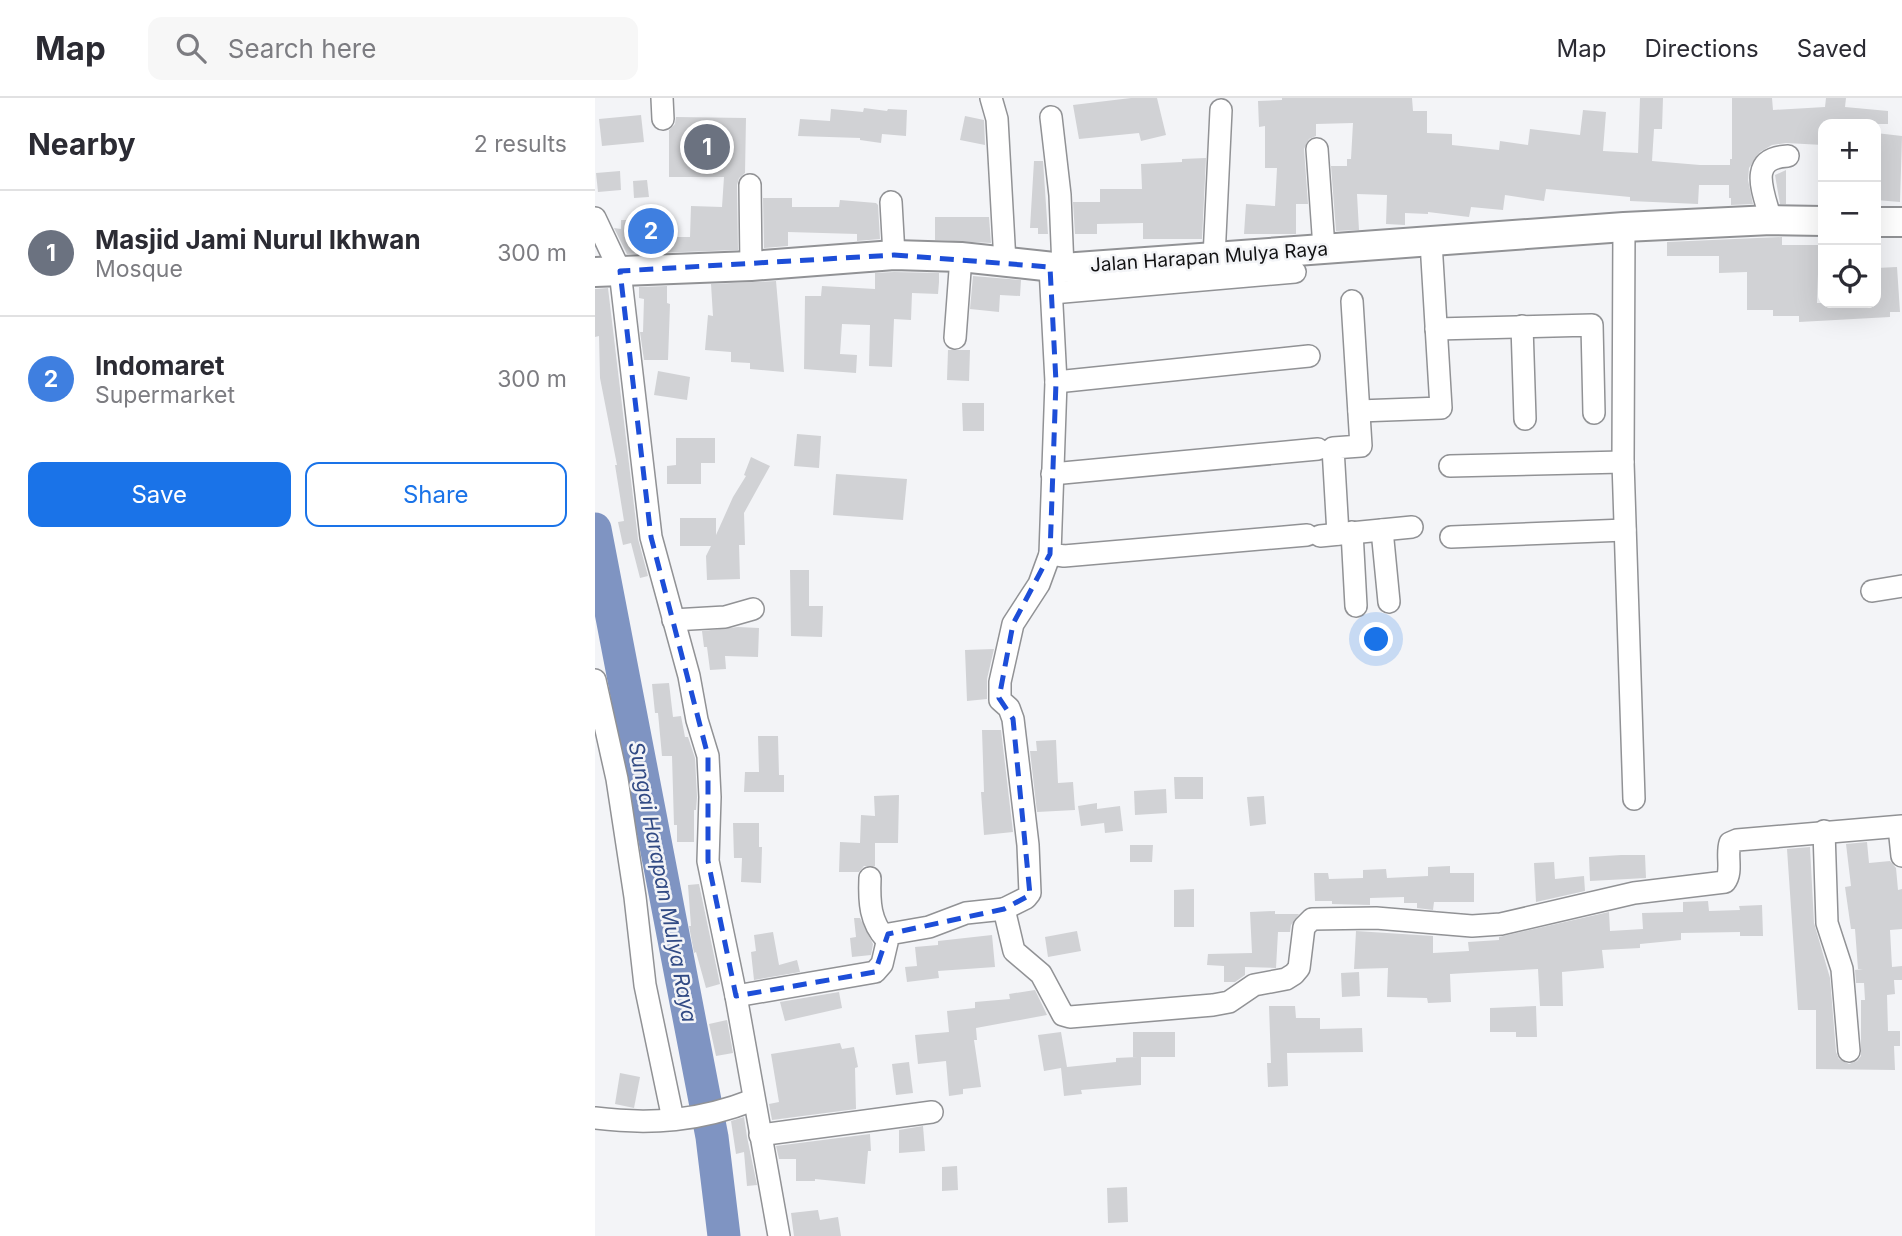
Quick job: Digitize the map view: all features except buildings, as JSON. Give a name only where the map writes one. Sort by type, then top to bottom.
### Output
[{"type":"street","points":[[991,98],[997,119],[1005,262]]},
{"type":"street","points":[[1214,258],[1221,110]]},
{"type":"street","points":[[736,996],[875,972],[882,964],[886,940],[892,933],[929,927],[966,913],[1004,909],[1026,898],[1030,893],[1028,845],[1013,719],[1010,708],[1000,700],[999,688],[1013,624],[1039,584],[1050,554],[1056,382],[1055,276],[1060,195],[1051,117]]},
{"type":"street","points":[[1317,149],[1324,248]]},
{"type":"street","points":[[1771,220],[1760,174],[1766,162],[1775,157],[1788,156]]},
{"type":"street","points":[[750,185],[751,265]]},
{"type":"street","points":[[891,202],[894,255]]},
{"type":"street","points":[[595,218],[608,271],[651,537],[708,756],[708,861],[736,996],[779,1236]]},
{"type":"street","name":"Jalan Harapan Mulya Raya","points":[[608,271],[894,255],[961,257],[1005,262],[1055,276],[1324,248],[1624,227],[1771,220],[1818,221]]},
{"type":"street","points":[[1881,222],[1902,222]]},
{"type":"street","points":[[1624,227],[1623,462],[1634,799]]},
{"type":"street","points":[[1359,411],[1441,408],[1431,242]]},
{"type":"street","points":[[955,338],[961,257]]},
{"type":"street","points":[[1055,276],[1295,272]]},
{"type":"street","points":[[1352,301],[1361,446],[1333,448],[1329,534],[1356,606]]},
{"type":"street","points":[[1436,329],[1592,325],[1594,412]]},
{"type":"street","points":[[1522,326],[1525,419]]},
{"type":"street","points":[[1056,382],[1309,356]]},
{"type":"street","points":[[1052,474],[1318,449]]},
{"type":"street","points":[[1450,466],[1623,462]]},
{"type":"street","points":[[1050,554],[1064,556],[1412,527]]},
{"type":"street","points":[[1382,530],[1389,602]]},
{"type":"street","points":[[1451,537],[1625,530]]},
{"type":"street","points":[[1872,591],[1902,586]]},
{"type":"street","points":[[673,620],[725,617],[753,609]]},
{"type":"street","points":[[595,680],[617,779],[645,985],[683,1118]]},
{"type":"street","points":[[1004,909],[1014,951],[1041,975],[1062,1015],[1070,1017],[1229,1002],[1254,985],[1286,979],[1299,968],[1304,927],[1312,919],[1376,918],[1455,926],[1501,924],[1634,893],[1725,882],[1729,877],[1730,843],[1737,840],[1823,831],[1901,827],[1902,856]]},
{"type":"street","points":[[1823,831],[1827,923],[1842,969],[1849,1051]]},
{"type":"street","points":[[870,878],[869,899],[872,914],[876,929],[886,940]]},
{"type":"street","points":[[595,1118],[636,1123],[683,1118],[726,1110],[753,1100]]},
{"type":"street","points":[[760,1135],[932,1112]]},
{"type":"highlighted area","points":[[894,255],[1050,267],[1056,382],[1050,554],[1013,624],[999,698],[1013,719],[1030,895],[1004,909],[888,934],[875,972],[736,996],[708,861],[708,756],[651,537],[620,271]]},
{"type":"waterway","name":"Sungai Harapan Mulya Raya","points":[[595,529],[712,1137],[724,1236]]},
{"type":"place","name":"Masjid Jami Nurul Ikhwan","points":[[707,147]]},
{"type":"place","name":"Indomaret","points":[[651,231]]}]
